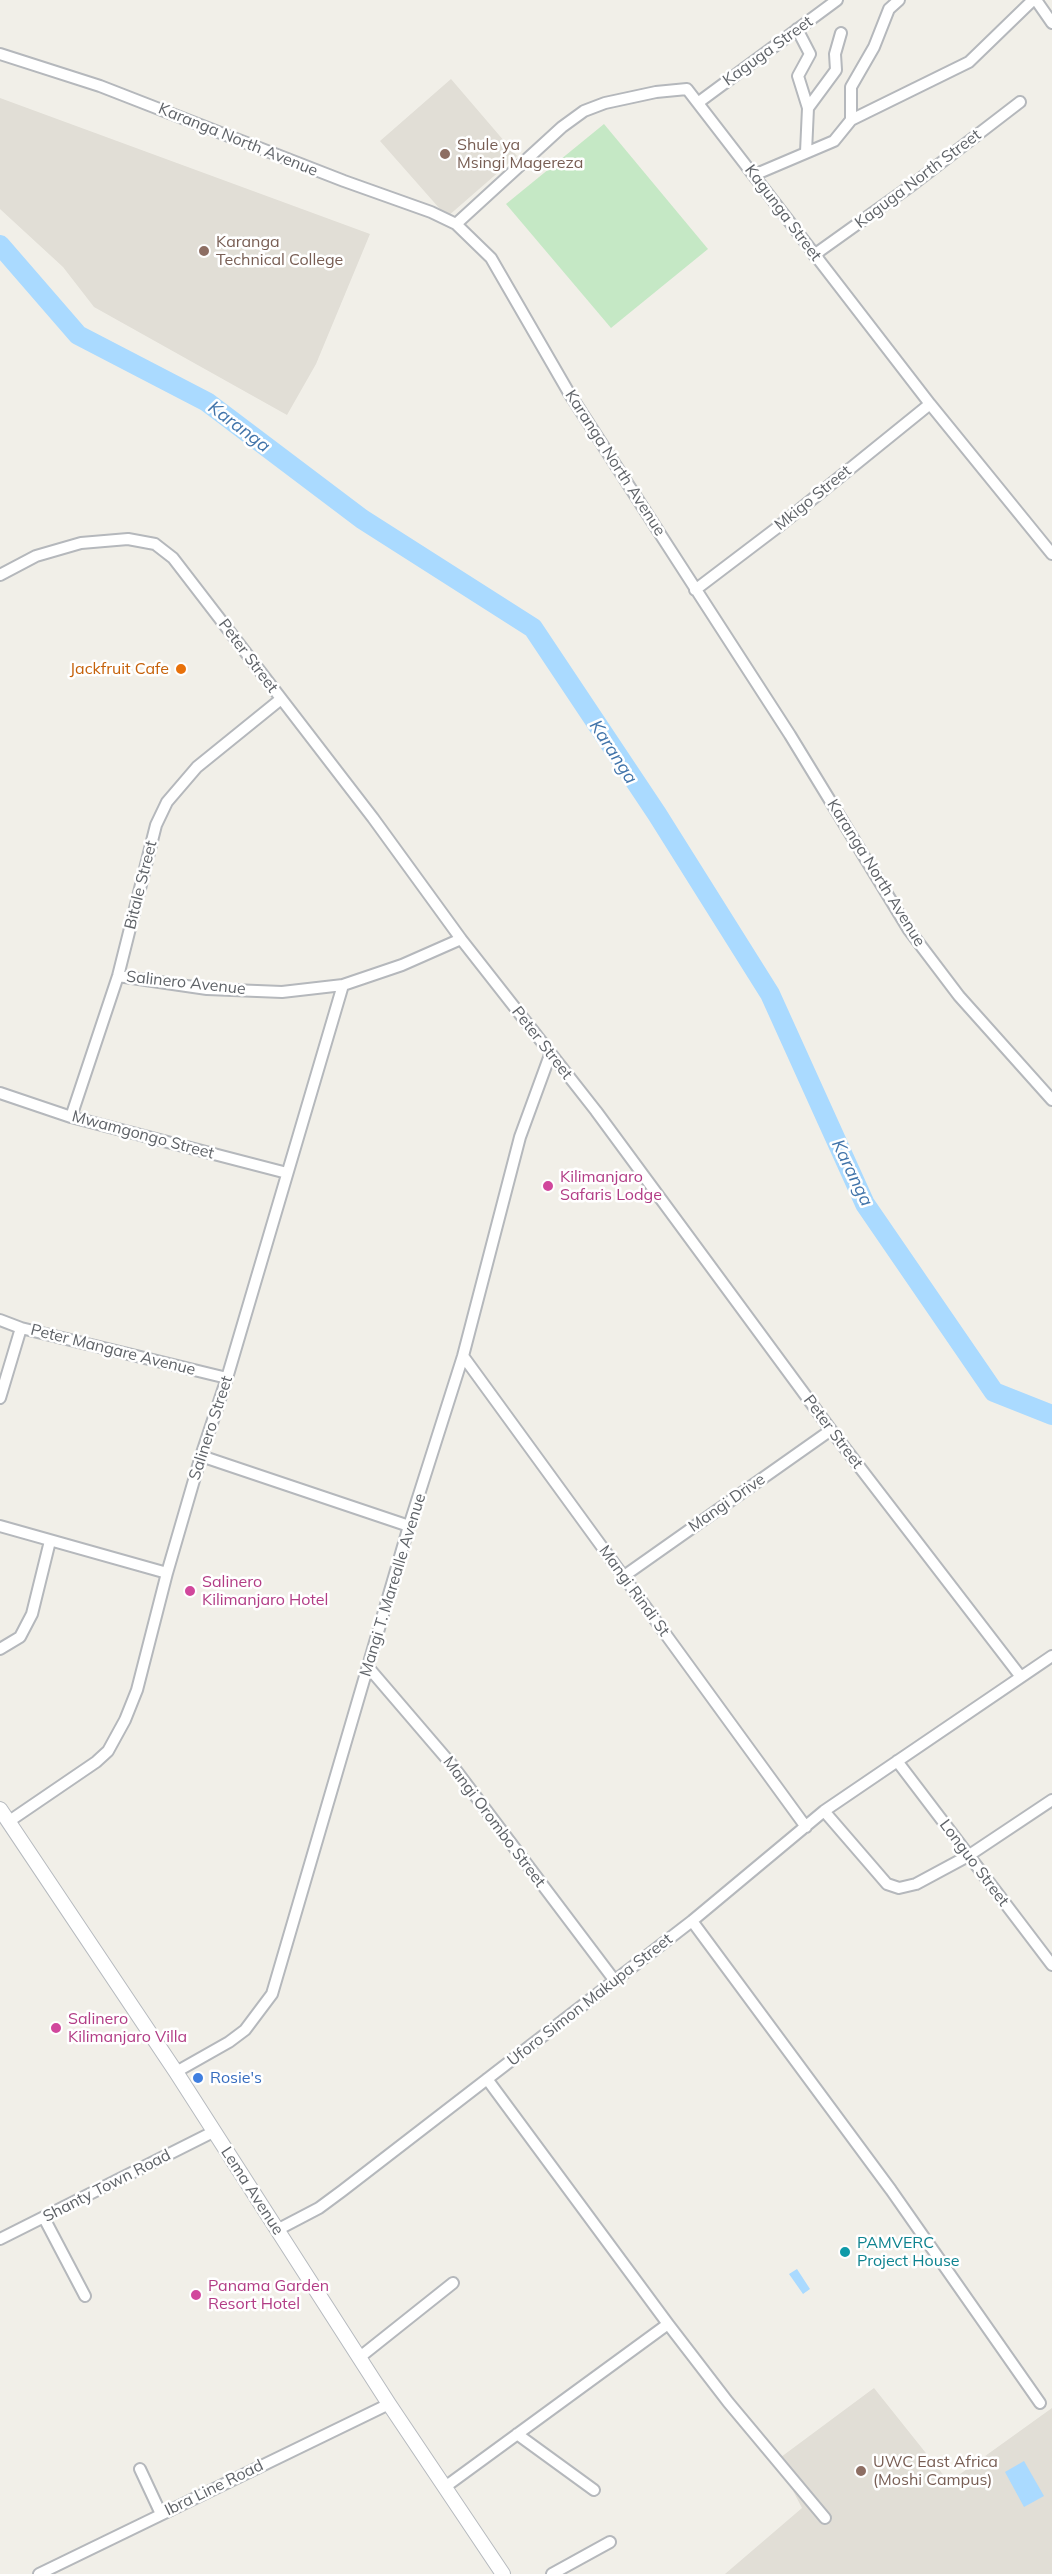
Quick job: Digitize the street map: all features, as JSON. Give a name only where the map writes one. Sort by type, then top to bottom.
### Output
[{"type":"main road","name":"Lema Avenue","points":[[0,1809],[176,2072],[389,2403],[503,2574]]},
{"type":"street","name":"Kaguga Street","points":[[699,102],[837,0]]},
{"type":"street","points":[[851,120],[851,87],[874,47],[889,9],[898,0]]},
{"type":"street","points":[[754,175],[834,141],[851,120],[969,62],[1035,0],[1052,23]]},
{"type":"street","points":[[797,29],[810,54],[798,76],[808,108],[806,152]]},
{"type":"street","points":[[808,108],[836,70],[836,54],[841,33]]},
{"type":"street","name":"Karanga North Avenue","points":[[0,54],[100,86],[344,182],[431,212],[456,224],[491,258],[569,393],[790,735],[930,960],[1052,1100]]},
{"type":"street","name":"Kagunga Street","points":[[456,224],[562,127],[584,111],[605,103],[687,89],[930,404],[1052,554]]},
{"type":"street","name":"Kaguga North Street","points":[[814,255],[912,185],[1020,102]]},
{"type":"street","name":"Mkigo Street","points":[[695,590],[778,527],[930,404]]},
{"type":"street","name":"Peter Street","points":[[0,575],[36,556],[81,543],[128,539],[155,544],[173,558],[373,818],[461,939],[596,1111],[831,1430],[1021,1677]]},
{"type":"street","name":"Bitale Street","points":[[71,1117],[118,976],[156,825],[167,802],[197,766],[281,699]]},
{"type":"street","name":"Salinero Avenue","points":[[118,976],[207,989],[282,992],[343,985],[402,965],[461,939]]},
{"type":"street","name":"Salinero Street","points":[[8,1822],[78,1776],[108,1750],[125,1720],[137,1690],[167,1573],[201,1456],[227,1378],[343,985]]},
{"type":"street","name":"Mangi T. Marealle Avenue","points":[[176,2072],[229,2042],[245,2030],[272,1994],[409,1526],[463,1356],[520,1137],[550,1055]]},
{"type":"street","name":"Mwamgongo Street","points":[[0,1093],[71,1117],[286,1173]]},
{"type":"street","name":"Peter Mangare Avenue","points":[[0,1320],[21,1328],[227,1378]]},
{"type":"street","points":[[0,1398],[21,1328]]},
{"type":"street","name":"Mangi Rindi St","points":[[463,1356],[806,1827]]},
{"type":"street","name":"Mangi Drive","points":[[624,1576],[831,1430]]},
{"type":"street","points":[[201,1456],[409,1526]]},
{"type":"street","points":[[0,1526],[167,1573]]},
{"type":"street","points":[[0,1649],[20,1637],[32,1614],[50,1541]]},
{"type":"street","name":"Uforo Simon Makupa Street","points":[[277,2230],[318,2208],[342,2191],[692,1921],[824,1811],[1052,1656]]},
{"type":"street","name":"Mangi Orombo Street","points":[[368,1667],[452,1765],[615,1981]]},
{"type":"street","name":"Longuo Street","points":[[897,1761],[1052,1965]]},
{"type":"street","points":[[824,1811],[887,1884],[907,1887],[968,1856],[1052,1800]]},
{"type":"street","points":[[692,1921],[891,2190],[1040,2403]]},
{"type":"street","points":[[487,2079],[728,2402],[825,2518]]},
{"type":"street","name":"Shanty Town Road","points":[[0,2239],[213,2132]]},
{"type":"street","points":[[44,2218],[86,2296]]},
{"type":"street","points":[[360,2357],[453,2283]]},
{"type":"street","points":[[445,2487],[668,2324]]},
{"type":"street","name":"Ibra Line Road","points":[[39,2574],[389,2403]]},
{"type":"street","points":[[517,2434],[594,2490]]},
{"type":"street","points":[[140,2469],[161,2514]]},
{"type":"street","points":[[552,2574],[610,2542]]},
{"type":"shaded area","points":[[451,79],[517,156],[447,217],[380,141]]},
{"type":"shaded area","name":"Karanga Technical College","points":[[0,98],[370,234],[316,364],[287,415],[94,307],[63,267],[0,209]]},
{"type":"shaded area","name":"UWC East Africa (Moshi Campus)","points":[[874,2388],[949,2482],[1052,2408],[1052,2574],[725,2574],[802,2508],[777,2460]]},
{"type":"green space","points":[[604,124],[708,249],[611,328],[506,204]]},
{"type":"water","points":[[797,2269],[810,2289],[803,2294],[789,2274]]},
{"type":"water","points":[[1024,2461],[1044,2496],[1024,2507],[1005,2472]]},
{"type":"waterway","name":"Karanga","points":[[0,245],[78,335],[207,402],[362,519],[533,628],[657,814],[770,994],[865,1204],[994,1392],[1052,1415]]},
{"type":"place","name":"Shule ya Msingi Magereza","points":[[445,154]]},
{"type":"place","name":"Karanga Technical College","points":[[204,251]]},
{"type":"place","name":"Jackfruit Cafe","points":[[181,669]]},
{"type":"place","name":"Kilimanjaro Safaris Lodge","points":[[548,1186]]},
{"type":"place","name":"Salinero Kilimanjaro Hotel","points":[[190,1591]]},
{"type":"place","name":"Salinero Kilimanjaro Villa","points":[[56,2028]]},
{"type":"place","name":"Rosie's","points":[[198,2078]]},
{"type":"place","name":"PAMVERC Project House","points":[[845,2252]]},
{"type":"place","name":"Panama Garden Resort Hotel","points":[[196,2295]]},
{"type":"place","name":"UWC East Africa (Moshi Campus)","points":[[861,2471]]}]
